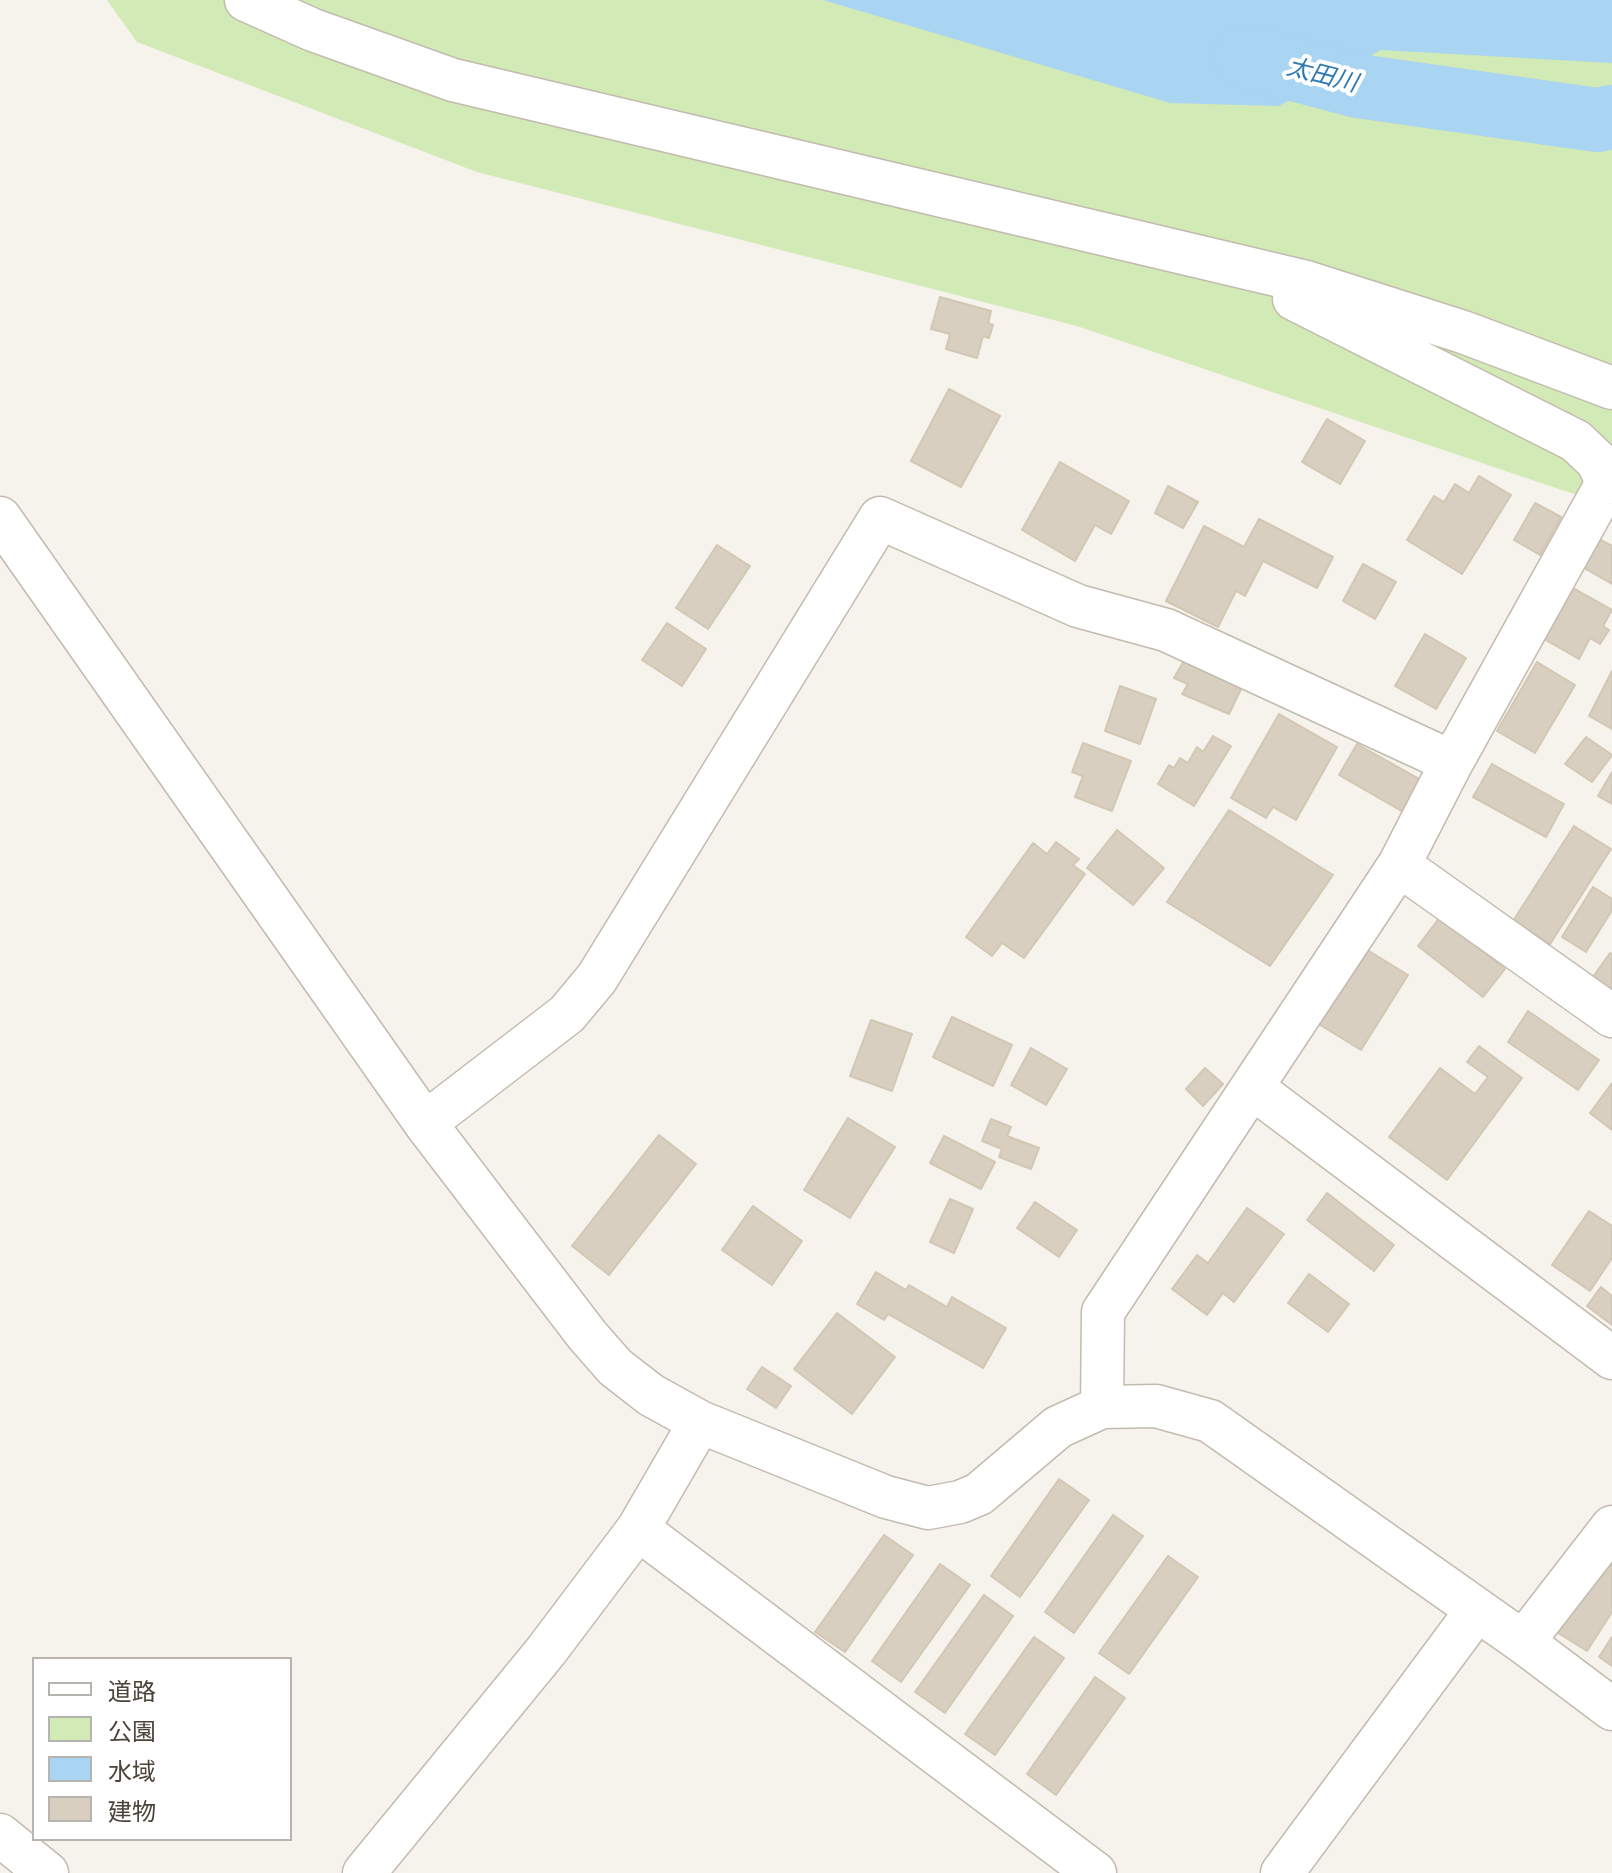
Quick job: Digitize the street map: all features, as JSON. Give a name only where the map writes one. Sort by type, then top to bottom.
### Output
[{"type":"street","points":[[246,0],[313,30],[453,80],[1306,282],[1463,332],[1612,388]]},
{"type":"street","points":[[1102,1407],[1103,1312],[1254,1089],[1399,865],[1452,762],[1610,483],[1598,462],[1576,441],[1299,303],[1258,272]]},
{"type":"street","points":[[0,518],[425,1123],[615,1367],[651,1395],[700,1422],[886,1497],[928,1508],[960,1502],[979,1494],[1058,1427],[1102,1407],[1156,1406],[1210,1421],[1523,1642],[1612,1709]]},
{"type":"street","points":[[425,1123],[567,1014],[597,978],[880,518],[1078,606],[1166,630],[1452,762]]},
{"type":"street","points":[[1399,865],[1612,1016]]},
{"type":"street","points":[[1254,1089],[1612,1358]]},
{"type":"street","points":[[364,1873],[546,1651],[638,1529],[700,1422]]},
{"type":"street","points":[[1523,1642],[1612,1527]]},
{"type":"street","points":[[638,1529],[1095,1873]]},
{"type":"street","points":[[1282,1873],[1477,1610]]},
{"type":"street","points":[[0,1835],[47,1873]]},
{"type":"green space","points":[[107,0],[1612,0],[1612,507],[1077,326],[477,172],[137,42]]},
{"type":"water","points":[[823,0],[1612,0],[1612,63],[1381,50],[1279,106],[1170,103]]},
{"type":"building","points":[[940,297],[991,311],[988,323],[993,325],[989,338],[983,336],[977,358],[946,349],[950,334],[931,329]]},
{"type":"building","points":[[949,389],[1000,416],[961,487],[911,461]]},
{"type":"building","points":[[1327,419],[1365,441],[1340,484],[1302,462]]},
{"type":"building","points":[[1060,462],[1129,501],[1111,534],[1095,525],[1075,561],[1022,530]]},
{"type":"building","points":[[1479,476],[1511,495],[1462,574],[1407,540],[1434,496],[1444,502],[1455,484],[1469,493]]},
{"type":"building","points":[[1168,486],[1198,502],[1183,528],[1155,513]]},
{"type":"building","points":[[1535,503],[1561,517],[1540,555],[1514,540]]},
{"type":"building","points":[[1259,519],[1333,557],[1317,588],[1263,561],[1245,596],[1236,591],[1218,627],[1166,601],[1204,526],[1244,547]]},
{"type":"building","points":[[1593,536],[1612,546],[1612,584],[1577,564]]},
{"type":"building","points":[[717,545],[750,566],[708,629],[676,608]]},
{"type":"building","points":[[1363,564],[1396,582],[1375,619],[1343,601]]},
{"type":"building","points":[[1566,584],[1612,610],[1603,626],[1609,630],[1600,644],[1590,638],[1579,659],[1537,635]]},
{"type":"building","points":[[667,623],[706,649],[682,686],[642,660]]},
{"type":"building","points":[[1425,634],[1466,658],[1436,709],[1395,686]]},
{"type":"building","points":[[1186,657],[1243,685],[1229,714],[1182,694],[1188,684],[1174,678]]},
{"type":"building","points":[[1537,662],[1575,685],[1535,753],[1497,731]]},
{"type":"building","points":[[1612,671],[1612,729],[1589,716]]},
{"type":"building","points":[[1120,686],[1156,699],[1140,744],[1105,731]]},
{"type":"building","points":[[1279,714],[1337,747],[1296,820],[1273,807],[1266,818],[1231,798]]},
{"type":"building","points":[[1213,736],[1231,746],[1194,806],[1158,784],[1169,765],[1174,768],[1180,758],[1188,763],[1197,747],[1203,752]]},
{"type":"building","points":[[1586,737],[1612,755],[1592,782],[1565,764]]},
{"type":"building","points":[[1083,743],[1131,761],[1112,811],[1075,797],[1083,776],[1072,772]]},
{"type":"building","points":[[1357,744],[1423,781],[1405,813],[1339,775]]},
{"type":"building","points":[[1492,764],[1564,804],[1546,837],[1473,797]]},
{"type":"building","points":[[1612,772],[1612,804],[1598,796]]},
{"type":"building","points":[[1229,810],[1333,875],[1270,966],[1167,902]]},
{"type":"building","points":[[1574,826],[1611,849],[1550,944],[1513,921]]},
{"type":"building","points":[[1117,830],[1164,868],[1133,905],[1087,868]]},
{"type":"building","points":[[1056,842],[1079,859],[1073,865],[1085,874],[1024,958],[1002,943],[992,956],[966,937],[1033,843],[1047,854]]},
{"type":"building","points":[[1593,887],[1612,899],[1612,910],[1586,952],[1562,937]]},
{"type":"building","points":[[1440,917],[1505,969],[1483,997],[1418,946]]},
{"type":"building","points":[[1364,948],[1408,975],[1361,1050],[1317,1023]]},
{"type":"building","points":[[1612,954],[1612,997],[1590,981]]},
{"type":"building","points":[[1528,1011],[1599,1060],[1578,1090],[1508,1042]]},
{"type":"building","points":[[952,1017],[1012,1045],[993,1086],[933,1057]]},
{"type":"building","points":[[871,1020],[912,1034],[892,1091],[850,1076]]},
{"type":"building","points":[[1479,1046],[1522,1078],[1447,1180],[1389,1137],[1440,1068],[1475,1094],[1488,1077],[1467,1062]]},
{"type":"building","points":[[1031,1048],[1067,1069],[1046,1105],[1011,1085]]},
{"type":"building","points":[[1205,1068],[1223,1084],[1203,1106],[1186,1089]]},
{"type":"building","points":[[1612,1083],[1612,1130],[1590,1113]]},
{"type":"building","points":[[848,1118],[895,1147],[850,1218],[804,1190]]},
{"type":"building","points":[[991,1119],[1011,1127],[1007,1136],[1039,1148],[1031,1169],[999,1157],[1002,1149],[982,1141]]},
{"type":"building","points":[[659,1135],[696,1164],[609,1275],[572,1246]]},
{"type":"building","points":[[944,1136],[995,1162],[981,1189],[930,1163]]},
{"type":"building","points":[[1327,1193],[1394,1245],[1374,1271],[1307,1220]]},
{"type":"building","points":[[950,1199],[973,1209],[954,1253],[930,1242]]},
{"type":"building","points":[[1035,1202],[1077,1230],[1059,1257],[1017,1228]]},
{"type":"building","points":[[753,1206],[802,1241],[772,1285],[722,1250]]},
{"type":"building","points":[[1247,1208],[1284,1234],[1234,1302],[1223,1293],[1207,1315],[1172,1289],[1197,1255],[1208,1263]]},
{"type":"building","points":[[1589,1211],[1612,1226],[1612,1258],[1590,1291],[1552,1265]]},
{"type":"building","points":[[876,1272],[906,1290],[909,1285],[947,1307],[952,1297],[1006,1328],[983,1368],[888,1314],[884,1320],[857,1304]]},
{"type":"building","points":[[1309,1274],[1349,1304],[1328,1332],[1288,1303]]},
{"type":"building","points":[[1601,1287],[1612,1296],[1612,1325],[1587,1306]]},
{"type":"building","points":[[837,1313],[895,1357],[852,1414],[794,1369]]},
{"type":"building","points":[[762,1367],[791,1386],[776,1408],[747,1389]]},
{"type":"building","points":[[1059,1479],[1089,1500],[1020,1597],[991,1576]]},
{"type":"building","points":[[1113,1515],[1143,1536],[1074,1633],[1045,1612]]},
{"type":"building","points":[[884,1535],[913,1555],[845,1652],[815,1632]]},
{"type":"building","points":[[1612,1550],[1612,1612],[1587,1651],[1558,1633]]},
{"type":"building","points":[[1168,1556],[1198,1577],[1129,1674],[1099,1653]]},
{"type":"building","points":[[940,1564],[970,1585],[901,1682],[872,1661]]},
{"type":"building","points":[[984,1595],[1013,1616],[945,1713],[915,1692]]},
{"type":"building","points":[[1034,1637],[1064,1658],[995,1755],[965,1734]]},
{"type":"building","points":[[1612,1637],[1612,1666],[1599,1657]]},
{"type":"building","points":[[1095,1677],[1125,1698],[1056,1795],[1027,1774]]},
{"type":"waterway","name":"太田川","points":[[1245,56],[1358,86],[1597,120],[1612,117]]}]
